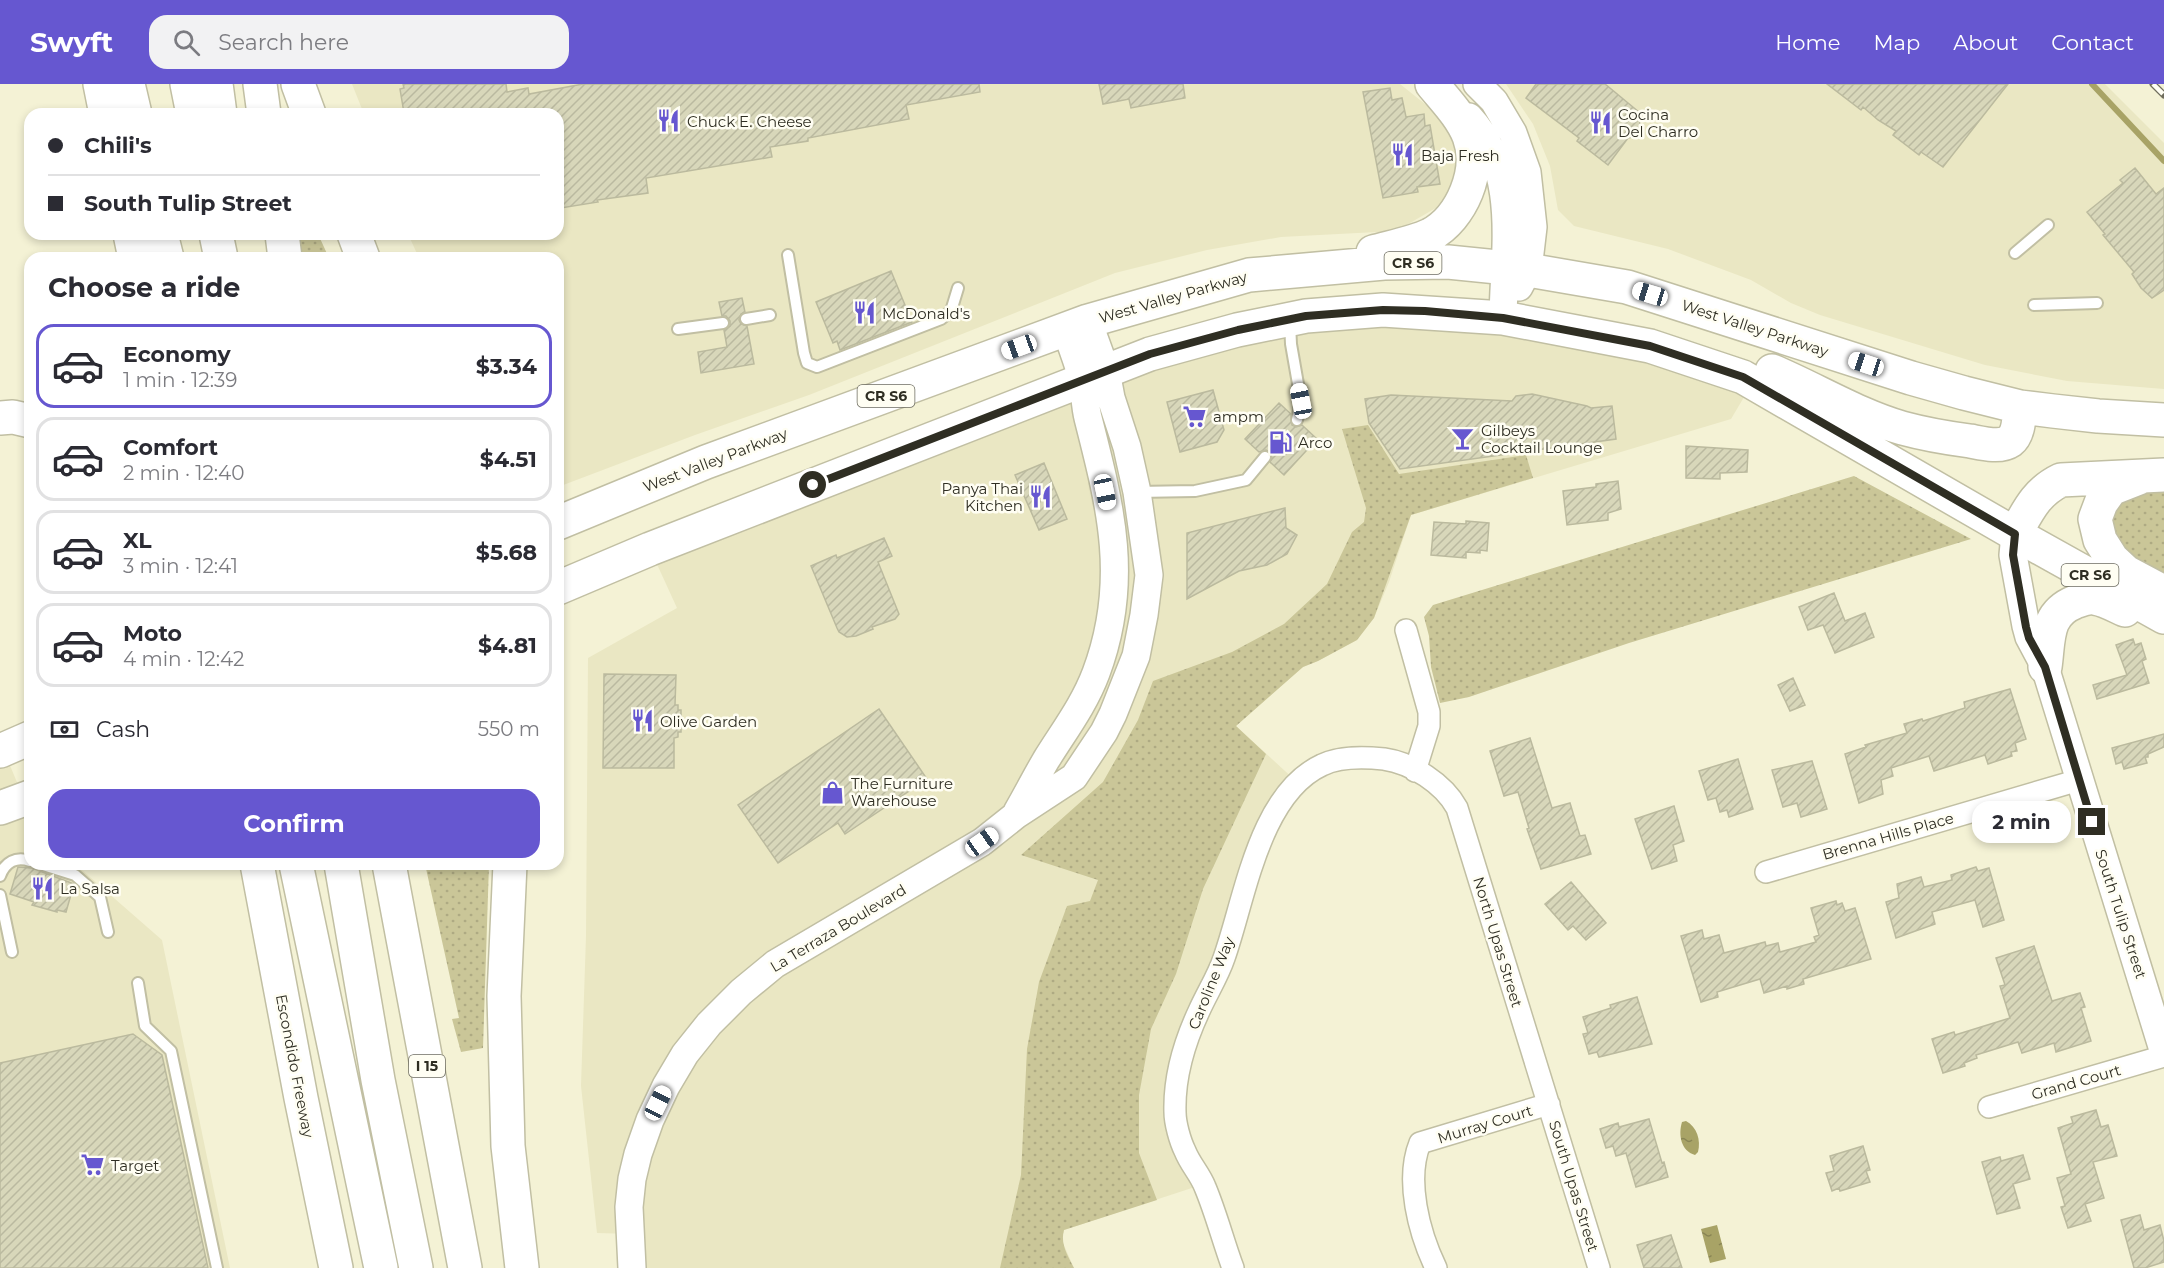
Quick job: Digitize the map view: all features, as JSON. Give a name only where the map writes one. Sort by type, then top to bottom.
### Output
[{"type":"main road","points":[[100,84],[105,108]]},
{"type":"main road","points":[[128,84],[134,108]]},
{"type":"main road","points":[[148,84],[152,108]]},
{"type":"main road","points":[[187,84],[192,108]]},
{"type":"main road","points":[[216,84],[219,108]]},
{"type":"main road","points":[[260,84],[263,108]]},
{"type":"main road","points":[[298,84],[307,108]]},
{"type":"main road","points":[[1322,267],[1428,236],[1450,219],[1460,205],[1472,172],[1472,147],[1462,122],[1432,84]]},
{"type":"main road","name":"West Valley Parkway","points":[[564,521],[717,458],[1077,325],[1249,275],[1384,263],[1448,262],[1516,269],[1628,287],[1911,378],[2020,406],[2098,417],[2164,420]]},
{"type":"main road","name":"CR S6","points":[[564,585],[660,545],[1150,354],[1238,330],[1290,320],[1340,312],[1383,310],[1503,318],[1650,346],[1753,382],[2015,534],[2164,616]]},
{"type":"main road","points":[[1650,346],[1657,337],[1669,335],[1701,341],[1781,374],[1860,412],[1902,428],[1956,439],[1987,444],[2013,440],[2017,431],[2020,406]]},
{"type":"main road","points":[[0,418],[13,417],[24,420]]},
{"type":"main road","points":[[2015,534],[2039,494],[2048,486],[2071,478],[2152,476]]},
{"type":"main road","points":[[2152,476],[2111,489],[2101,503],[2095,519],[2100,540],[2112,559],[2126,572],[2164,593]]},
{"type":"main road","points":[[2045,667],[2049,630],[2056,615],[2070,604],[2086,598],[2094,598],[2164,626]]},
{"type":"main road","points":[[0,751],[24,741]]},
{"type":"main road","points":[[0,808],[24,799]]},
{"type":"main road","points":[[246,870],[263,899]]},
{"type":"main road","name":"Escondido Freeway","points":[[257,870],[336,1268]]},
{"type":"main road","points":[[297,870],[381,1268]]},
{"type":"main road","points":[[342,870],[378,1080],[416,1268]]},
{"type":"main road","name":"I 15","points":[[390,870],[465,1268]]},
{"type":"main road","points":[[510,870],[504,996],[508,1146],[522,1268]]},
{"type":"street","points":[[1432,84],[1458,105],[1473,121],[1485,137],[1500,170],[1516,269]]},
{"type":"street","points":[[1477,84],[1494,101],[1513,133],[1527,172],[1533,227],[1516,269],[1503,318]]},
{"type":"street","name":"La Terraza Boulevard","points":[[632,1268],[629,1207],[638,1154],[650,1120],[666,1086],[685,1054],[709,1024],[741,992],[775,964],[982,842],[1016,815],[1074,777],[1104,732],[1130,675],[1140,636],[1149,576],[1137,492],[1127,447],[1111,398],[1094,375],[1077,325]]},
{"type":"street","name":"La Terraza Boulevard","points":[[1016,815],[1047,759],[1078,712],[1096,673],[1108,634],[1116,581],[1115,547],[1110,513],[1086,410],[1094,375]]},
{"type":"street","name":"South Tulip Street","points":[[2015,534],[2013,555],[2029,638],[2045,667],[2121,918],[2132,943],[2164,1055]]},
{"type":"street","points":[[1406,630],[1429,712],[1429,726],[1415,771]]},
{"type":"street","name":"Caroline Way","points":[[1233,1268],[1204,1184],[1184,1150],[1175,1113],[1177,1088],[1185,1049],[1198,1013],[1224,959],[1245,885],[1260,843],[1276,807],[1297,782],[1321,765],[1343,759],[1368,757],[1395,761],[1439,785]]},
{"type":"street","name":"Brenna Hills Place","points":[[1766,872],[2079,780]]},
{"type":"street","name":"North Upas Street","points":[[1439,785],[1450,796],[1457,808],[1549,1104]]},
{"type":"street","name":"Grand Court","points":[[1989,1107],[2164,1055]]},
{"type":"street","name":"Murray Court","points":[[1436,1268],[1419,1224],[1414,1159],[1420,1143],[1549,1104]]},
{"type":"street","name":"South Upas Street","points":[[1549,1104],[1599,1268]]},
{"type":"lane","points":[[2015,253],[2048,225]]},
{"type":"lane","points":[[788,255],[804,353],[807,363],[817,367],[941,319],[951,311],[958,288]]},
{"type":"lane","points":[[2034,305],[2097,303]]},
{"type":"lane","points":[[746,319],[770,315]]},
{"type":"lane","points":[[1290,320],[1291,344],[1301,401],[1297,420]]},
{"type":"lane","points":[[678,329],[723,323]]},
{"type":"lane","points":[[1137,492],[1195,491],[1246,480],[1265,457]]},
{"type":"lane","points":[[0,876],[5,865],[12,860],[24,859]]},
{"type":"lane","points":[[59,870],[75,875],[100,897],[108,932]]},
{"type":"lane","points":[[0,895],[12,952]]},
{"type":"lane","points":[[138,983],[145,1026],[171,1051],[217,1268]]},
{"type":"shaded area","points":[[352,84],[1400,84],[1445,120],[1461,159],[1448,201],[1396,231],[1281,237],[1207,250],[1115,273],[809,395],[564,485],[564,252],[416,252],[411,240],[564,240],[564,108],[362,108]]},
{"type":"shaded area","points":[[1506,84],[2105,84],[2164,143],[2164,389],[2067,381],[1985,365],[1820,315],[1791,303],[1751,280],[1668,249],[1574,226],[1558,210],[1550,166],[1533,124]]},
{"type":"shaded area","points":[[296,240],[321,240],[326,252],[297,252]]},
{"type":"shaded area","points":[[1383,310],[1753,382],[1731,419],[1411,515],[1389,582],[1374,618],[1357,640],[1303,667],[1236,726],[1297,782],[1260,843],[1175,1113],[1204,1184],[1064,1230],[1063,1243],[1074,1268],[632,1268],[631,1234],[597,1233],[581,1086],[586,936],[588,658],[677,608],[650,549],[1061,389]]},
{"type":"shaded area","points":[[1368,425],[1399,474],[1526,455],[1533,478],[1411,515],[1374,618],[1357,640],[1303,667],[1236,726],[1266,754],[1203,889],[1176,974],[1151,1029],[1139,1095],[1139,1153],[1157,1200],[1064,1230],[1064,1245],[1074,1268],[1000,1268],[1021,1175],[1027,1049],[1039,982],[1067,906],[1090,901],[1098,880],[1021,855],[1103,782],[1138,720],[1153,681],[1232,652],[1284,624],[1327,584],[1352,532],[1364,522],[1366,508],[1342,429]]},
{"type":"shaded area","points":[[1854,476],[1971,539],[1629,643],[1469,697],[1440,703],[1431,667],[1429,636],[1424,617],[1433,605]]},
{"type":"shaded area","points":[[2164,488],[2164,582],[2109,542],[2112,504],[2118,496]]},
{"type":"shaded area","points":[[3,749],[24,799],[24,870],[82,870],[162,940],[230,1268],[0,1268],[0,751]]},
{"type":"shaded area","points":[[426,870],[489,870],[483,1048],[461,1052],[452,1019],[459,1018]]},
{"type":"water","points":[[1686,1121],[1693,1127],[1698,1138],[1699,1147],[1695,1155],[1686,1150],[1682,1142],[1681,1127],[1682,1122]]},
{"type":"water","points":[[1717,1225],[1726,1259],[1710,1263],[1701,1229]]},
{"type":"building","points":[[403,84],[506,84],[507,92],[528,88],[529,94],[583,84],[979,84],[980,92],[906,105],[909,119],[770,147],[772,157],[646,178],[648,193],[564,208],[564,108],[403,108],[400,89],[404,88]]},
{"type":"building","points":[[1099,84],[1183,84],[1185,98],[1131,108],[1129,99],[1103,104]]},
{"type":"building","name":"Cocina Del Charro","points":[[1536,84],[1605,84],[1639,112],[1640,126],[1608,165],[1577,141],[1579,138],[1526,98]]},
{"type":"building","points":[[1827,84],[2008,84],[1943,167],[1921,152],[1919,155],[1893,135],[1896,131],[1863,107],[1861,110]]},
{"type":"building","points":[[1390,88],[1392,100],[1402,98],[1406,117],[1424,114],[1425,126],[1430,125],[1440,184],[1417,187],[1418,192],[1383,198],[1363,92]]},
{"type":"building","points":[[2135,168],[2156,194],[2164,188],[2164,290],[2152,298],[2141,288],[2132,274],[2134,272],[2087,212],[2123,183],[2120,180]]},
{"type":"building","name":"McDonald's","points":[[891,271],[912,322],[840,350],[837,341],[833,343],[816,302]]},
{"type":"building","points":[[742,298],[745,312],[741,314],[739,320],[741,324],[747,326],[754,364],[701,373],[698,352],[727,347],[724,330],[730,326],[730,321],[726,316],[722,316],[719,302]]},
{"type":"building","name":"ampm","points":[[1213,390],[1224,430],[1217,442],[1180,452],[1167,402]]},
{"type":"building","points":[[1532,394],[1591,408],[1612,406],[1616,439],[1400,469],[1369,423],[1365,399],[1391,395],[1512,401],[1516,396]]},
{"type":"building","points":[[1279,403],[1291,414],[1292,425],[1296,427],[1302,425],[1317,439],[1284,475],[1270,462],[1272,458],[1270,452],[1266,450],[1259,452],[1245,439]]},
{"type":"building","points":[[1686,446],[1748,450],[1747,472],[1720,473],[1720,479],[1686,478]]},
{"type":"building","name":"Panya Thai Kitchen","points":[[1044,463],[1067,519],[1039,530],[1015,475]]},
{"type":"building","points":[[1618,481],[1621,509],[1608,513],[1608,520],[1567,525],[1563,491],[1596,487],[1596,484]]},
{"type":"building","points":[[1285,508],[1286,528],[1297,535],[1287,554],[1267,565],[1239,571],[1187,599],[1187,533]]},
{"type":"building","points":[[1466,521],[1489,523],[1487,551],[1466,552],[1466,558],[1431,555],[1434,522],[1466,524]]},
{"type":"building","points":[[884,538],[892,556],[878,562],[899,614],[895,619],[872,627],[873,629],[847,637],[839,632],[811,566],[836,555],[837,558]]},
{"type":"building","points":[[1834,593],[1845,621],[1865,613],[1874,637],[1835,653],[1823,625],[1808,630],[1799,607]]},
{"type":"building","points":[[2133,639],[2135,645],[2141,643],[2146,659],[2142,661],[2149,683],[2097,699],[2093,685],[2127,675],[2116,645]]},
{"type":"building","name":"Olive Garden","points":[[604,674],[676,675],[675,705],[678,705],[678,710],[681,710],[681,732],[678,732],[678,737],[674,738],[674,768],[603,768]]},
{"type":"building","points":[[1793,678],[1805,705],[1790,711],[1778,685]]},
{"type":"building","points":[[2010,689],[2026,739],[2015,743],[2017,751],[2011,752],[2012,756],[1988,764],[1985,755],[1934,771],[1929,756],[1891,768],[1893,776],[1881,780],[1883,794],[1859,803],[1845,754],[1866,747],[1865,745],[1907,733],[1904,724],[1922,719],[1923,721],[1965,708],[1964,702]]},
{"type":"building","name":"The Furniture Warehouse","points":[[879,709],[927,779],[845,834],[838,823],[778,863],[738,805]]},
{"type":"building","points":[[2164,734],[2164,747],[2148,754],[2148,757],[2145,757],[2147,763],[2124,769],[2122,762],[2116,764],[2112,748]]},
{"type":"building","points":[[1530,738],[1552,808],[1570,803],[1580,836],[1585,835],[1591,854],[1541,869],[1527,829],[1529,828],[1518,792],[1504,796],[1490,751]]},
{"type":"building","points":[[1738,759],[1753,809],[1729,817],[1727,810],[1720,812],[1716,798],[1708,800],[1699,771]]},
{"type":"building","points":[[1812,761],[1827,809],[1801,817],[1797,803],[1783,807],[1772,770]]},
{"type":"building","points":[[1674,806],[1684,841],[1673,845],[1677,861],[1652,869],[1635,819]]},
{"type":"building","name":"La Salsa","points":[[18,867],[24,867],[24,870],[37,870],[74,884],[66,912],[57,910],[57,912],[32,905],[34,902],[10,894]]},
{"type":"building","points":[[1976,867],[1978,871],[1989,868],[2004,920],[1983,927],[1975,900],[1932,912],[1935,924],[1896,938],[1886,902],[1899,898],[1897,884],[1921,877],[1924,887],[1952,880],[1951,875]]},
{"type":"building","points":[[1571,882],[1606,923],[1586,940],[1573,926],[1568,930],[1545,904]]},
{"type":"building","points":[[1836,901],[1837,905],[1842,903],[1845,911],[1855,908],[1871,959],[1803,979],[1804,984],[1787,989],[1787,986],[1764,993],[1760,979],[1717,992],[1718,997],[1701,1002],[1681,936],[1702,930],[1704,939],[1719,935],[1724,953],[1765,942],[1766,946],[1778,943],[1780,952],[1816,942],[1814,937],[1819,935],[1811,908]]},
{"type":"building","points":[[2034,946],[2052,1001],[2080,993],[2085,1007],[2081,1008],[2091,1041],[2056,1052],[2054,1043],[2022,1053],[2018,1042],[1976,1055],[1977,1058],[1964,1063],[1965,1066],[1943,1073],[1932,1039],[1954,1032],[1955,1035],[2010,1018],[2000,986],[2005,985],[1996,958]]},
{"type":"building","points":[[1637,997],[1652,1044],[1599,1057],[1597,1052],[1589,1054],[1583,1034],[1588,1033],[1583,1017],[1611,1008],[1610,1005]]},
{"type":"building","name":"Target","points":[[133,1034],[162,1055],[208,1268],[0,1268],[0,1063]]},
{"type":"building","points":[[2096,1110],[2101,1127],[2108,1125],[2117,1156],[2093,1162],[2104,1198],[2085,1204],[2091,1221],[2068,1228],[2061,1207],[2065,1206],[2057,1178],[2071,1174],[2058,1128],[2073,1123],[2071,1117]]},
{"type":"building","points":[[1649,1119],[1668,1177],[1636,1187],[1626,1153],[1616,1156],[1613,1146],[1606,1148],[1600,1129],[1618,1123],[1619,1127]]},
{"type":"building","points":[[1863,1146],[1870,1170],[1866,1171],[1870,1182],[1840,1191],[1839,1188],[1832,1191],[1826,1173],[1834,1171],[1830,1156]]},
{"type":"building","points":[[2023,1155],[2030,1179],[2013,1184],[2020,1208],[1997,1214],[1982,1162],[2000,1157],[2001,1161]]},
{"type":"building","points":[[2140,1215],[2144,1230],[2160,1225],[2164,1241],[2164,1262],[2145,1268],[2134,1268],[2121,1220]]},
{"type":"building","points":[[1671,1235],[1682,1268],[1644,1268],[1637,1245]]},
{"type":"waterway","points":[[2092,84],[2164,161]]},
{"type":"railway","points":[[2153,84],[2164,95]]},
{"type":"place","name":"Chuck E. Cheese","points":[[669,121]]},
{"type":"place","name":"Cocina Del Charro","points":[[1600,123]]},
{"type":"place","name":"Baja Fresh","points":[[1403,155]]},
{"type":"place","name":"McDonald's","points":[[864,313]]},
{"type":"place","name":"ampm","points":[[1195,416]]},
{"type":"place","name":"Gilbeys Cocktail Lounge","points":[[1463,439]]},
{"type":"place","name":"Arco","points":[[1280,442]]},
{"type":"place","name":"Panya Thai Kitchen","points":[[1041,497]]},
{"type":"place","name":"Olive Garden","points":[[642,721]]},
{"type":"place","name":"The Furniture Warehouse","points":[[833,792]]},
{"type":"place","name":"La Salsa","points":[[42,888]]},
{"type":"place","name":"Target","points":[[93,1165]]},
{"type":"route","points":[[813,485],[1150,354],[1238,330],[1306,316],[1383,310],[1467,314],[1503,318],[1650,346],[1753,382],[2015,534],[2013,555],[2026,627],[2029,638],[2045,667],[2092,822]]}]
